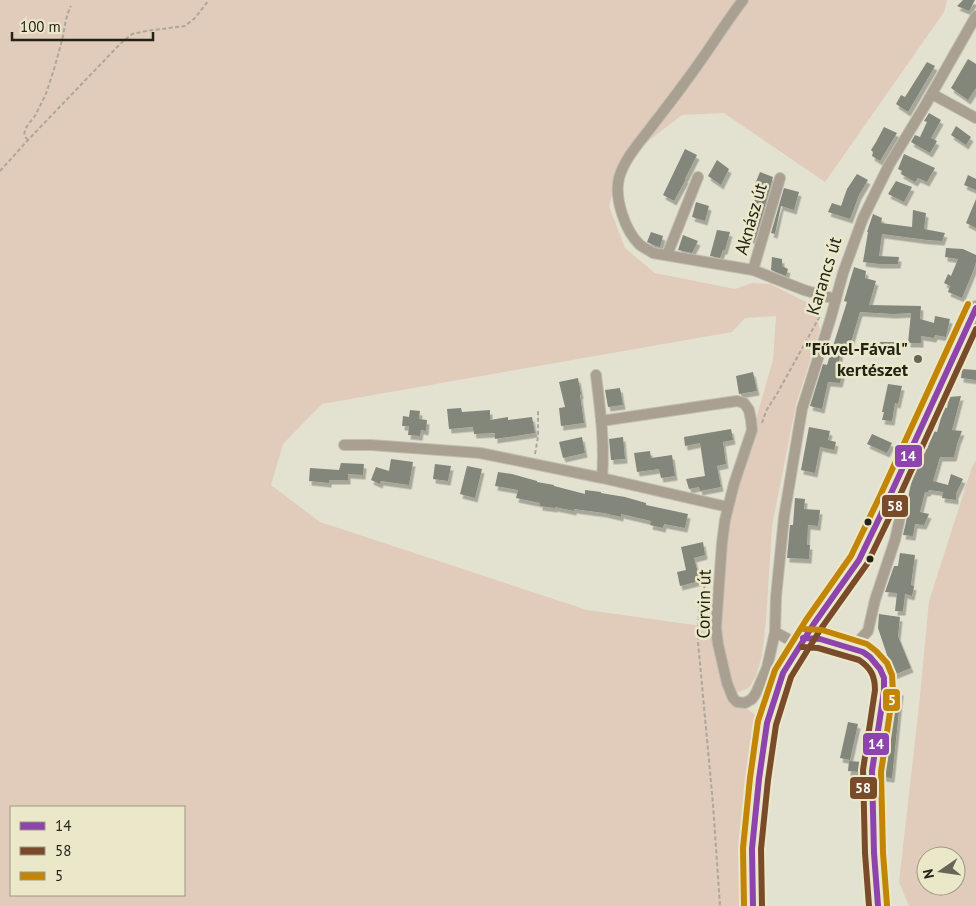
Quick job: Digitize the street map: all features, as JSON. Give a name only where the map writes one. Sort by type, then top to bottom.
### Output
[{"type":"main road","points":[[753,906],[752,849],[756,807],[767,723],[783,673],[801,642],[858,560],[873,533],[976,308]]},
{"type":"street","name":"Aknász út","points":[[743,0],[687,80],[624,164],[618,185],[622,214],[629,231],[636,241],[653,253],[753,270],[804,290],[835,299]]},
{"type":"street","name":"Karancs út","points":[[774,632],[784,517],[801,416],[848,256],[889,165],[976,16]]},
{"type":"street","points":[[932,94],[976,118]]},
{"type":"street","points":[[667,255],[698,177]]},
{"type":"street","name":"Aknász út","points":[[753,270],[780,178]]},
{"type":"street","points":[[596,375],[604,451],[602,478]]},
{"type":"street","name":"Corvin út","points":[[601,421],[737,401],[744,403],[750,412],[752,430],[728,507],[716,617],[717,637],[727,683],[733,698],[737,702],[748,702],[756,693],[767,668],[774,632]]},
{"type":"street","points":[[344,445],[371,445],[480,453],[602,478],[728,507]]},
{"type":"street","points":[[850,648],[858,643],[868,630],[875,600],[895,540],[902,508]]},
{"type":"street","points":[[774,632],[801,642],[820,639],[863,652],[880,669],[884,678],[884,690],[872,771],[874,854],[878,906]]},
{"type":"path","points":[[0,171],[120,44],[132,34],[146,30],[185,26],[195,18],[209,0]]},
{"type":"path","points":[[28,140],[24,134],[25,129],[36,114],[45,96],[56,63],[66,15],[71,6]]},
{"type":"path","points":[[761,425],[766,411],[824,309],[835,299]]},
{"type":"path","points":[[532,464],[538,437],[538,411]]},
{"type":"path","points":[[720,569],[705,585],[699,607],[698,642],[720,906]]},
{"type":"shaded area","points":[[0,0],[947,0],[944,12],[825,182],[724,113],[682,115],[621,162],[609,206],[625,248],[655,273],[735,289],[752,283],[770,284],[814,306],[820,330],[796,404],[772,526],[762,655],[756,676],[749,688],[738,692],[731,691],[737,702],[767,723],[753,906],[0,906]],"holes":[[[776,316],[773,360],[722,543],[716,628],[587,610],[320,522],[271,485],[283,444],[322,404],[732,332],[745,318]]]},
{"type":"shaded area","points":[[976,460],[976,906],[909,906],[899,882],[929,601],[972,467]]},
{"type":"building","points":[[963,0],[975,0],[969,11],[957,6]]},
{"type":"building","points":[[968,59],[976,64],[976,88],[968,100],[951,88]]},
{"type":"building","points":[[927,62],[935,66],[908,112],[896,104],[901,95],[905,97]]},
{"type":"building","points":[[929,113],[941,120],[931,138],[937,141],[930,153],[911,142],[915,135],[920,137],[927,122],[924,121]]},
{"type":"building","points":[[956,126],[971,137],[966,145],[951,135]]},
{"type":"building","points":[[884,127],[897,133],[880,161],[872,156],[873,152],[871,150]]},
{"type":"building","points":[[685,149],[697,155],[674,201],[663,195]]},
{"type":"building","points":[[904,154],[935,168],[927,182],[918,178],[915,182],[901,174],[902,171],[898,169]]},
{"type":"building","points":[[717,160],[729,169],[721,185],[708,176]]},
{"type":"building","points":[[760,172],[773,177],[755,240],[742,236],[752,211],[758,186],[755,184]]},
{"type":"building","points":[[857,174],[868,180],[859,195],[850,219],[828,212],[832,203],[841,206],[847,189]]},
{"type":"building","points":[[968,175],[976,179],[976,190],[964,185]]},
{"type":"building","points":[[896,181],[912,187],[904,202],[888,194]]},
{"type":"building","points":[[784,188],[799,192],[794,210],[781,206],[775,234],[771,233]]},
{"type":"building","points":[[976,199],[976,228],[966,223]]},
{"type":"building","points":[[696,202],[709,206],[705,221],[692,217]]},
{"type":"building","points":[[913,210],[926,213],[924,229],[945,233],[942,241],[882,234],[879,256],[899,257],[898,264],[863,262],[867,232],[873,214],[882,218],[881,223],[912,227]]},
{"type":"building","points":[[717,230],[730,232],[725,250],[723,250],[720,258],[710,256]]},
{"type":"building","points":[[651,232],[663,236],[660,247],[647,242]]},
{"type":"building","points":[[683,235],[698,241],[692,253],[678,250]]},
{"type":"building","points":[[946,248],[963,249],[976,255],[974,269],[962,298],[948,292],[950,286],[944,283],[948,274],[951,276],[958,259],[945,257]]},
{"type":"building","points":[[772,257],[782,259],[782,266],[788,269],[786,276],[771,270]]},
{"type":"building","points":[[854,267],[866,271],[865,278],[876,281],[869,305],[921,306],[920,319],[934,323],[935,316],[950,319],[946,337],[935,335],[934,338],[921,336],[921,343],[908,343],[911,313],[860,312],[848,352],[841,351],[838,367],[844,368],[840,383],[828,382],[822,409],[810,406],[823,364],[827,365],[847,302],[844,301]]},
{"type":"building","points":[[880,342],[896,342],[896,350],[879,350]]},
{"type":"building","points":[[962,369],[976,370],[976,380],[961,378]]},
{"type":"building","points":[[753,372],[757,391],[739,394],[736,376]]},
{"type":"building","points":[[578,378],[584,423],[561,426],[559,408],[565,407],[559,382]]},
{"type":"building","points":[[888,384],[902,386],[898,404],[895,403],[892,421],[882,420]]},
{"type":"building","points":[[620,388],[623,405],[608,407],[605,390]]},
{"type":"building","points":[[961,396],[952,430],[962,431],[954,457],[940,457],[933,481],[948,485],[951,474],[963,479],[956,494],[956,500],[942,498],[943,492],[929,490],[925,492],[920,512],[929,514],[924,525],[915,524],[913,536],[903,535],[909,509],[907,503],[910,488],[923,449],[927,449],[933,431],[937,432],[944,407],[947,408],[949,397]]},
{"type":"building","points":[[461,408],[462,412],[490,410],[490,420],[508,417],[508,420],[532,417],[535,433],[495,439],[495,433],[474,434],[473,427],[449,429],[447,409]]},
{"type":"building","points":[[410,410],[420,411],[419,419],[427,420],[426,431],[421,430],[420,436],[408,435],[409,426],[402,426],[403,416],[409,417]]},
{"type":"building","points":[[809,427],[830,431],[828,440],[836,442],[834,450],[820,447],[815,473],[801,470]]},
{"type":"building","points":[[731,429],[733,440],[723,442],[726,464],[717,466],[721,487],[700,491],[699,487],[689,489],[686,479],[705,476],[700,443],[685,446],[684,437]]},
{"type":"building","points":[[872,434],[892,443],[887,453],[867,444]]},
{"type":"building","points":[[582,437],[585,453],[563,458],[559,442]]},
{"type":"building","points":[[623,437],[625,459],[611,460],[609,439]]},
{"type":"building","points":[[650,451],[651,458],[672,455],[675,476],[661,478],[659,469],[637,472],[634,453]]},
{"type":"building","points":[[391,459],[413,462],[409,485],[381,481],[380,484],[371,480],[376,467],[389,471]]},
{"type":"building","points":[[341,463],[364,464],[363,475],[348,474],[348,480],[329,480],[329,483],[309,481],[310,468],[339,470]]},
{"type":"building","points":[[435,464],[451,466],[448,481],[433,479]]},
{"type":"building","points":[[467,466],[482,469],[475,498],[460,494]]},
{"type":"building","points":[[498,472],[585,494],[585,490],[625,497],[646,503],[646,505],[688,514],[685,528],[664,524],[663,528],[650,525],[651,521],[621,514],[621,517],[604,513],[540,506],[540,503],[516,498],[518,490],[495,486]]},
{"type":"building","points":[[795,498],[805,499],[804,509],[820,510],[818,526],[808,525],[807,545],[810,545],[809,559],[787,558],[790,525],[793,525]]},
{"type":"building","points":[[703,542],[705,555],[694,558],[700,581],[680,586],[677,572],[686,570],[681,547]]},
{"type":"building","points":[[900,553],[915,555],[911,585],[914,586],[912,596],[905,594],[903,611],[895,611],[897,593],[885,592],[894,566],[898,566]]},
{"type":"building","points":[[879,614],[900,617],[898,636],[911,668],[891,676],[885,660],[888,658],[878,628]]},
{"type":"building","points":[[891,690],[901,691],[892,778],[882,777]]},
{"type":"building","points":[[848,722],[858,724],[850,760],[840,758]]},
{"type":"building","points":[[849,761],[863,762],[862,772],[848,771]]},
{"type":"transit line","name":"5","points":[[744,906],[743,848],[750,778],[758,721],[775,670],[806,620],[851,556],[968,304]]},
{"type":"transit line","name":"14","points":[[753,906],[752,849],[759,779],[767,723],[783,673],[813,625],[859,560],[976,308]]},
{"type":"transit line","name":"58","points":[[762,906],[761,849],[768,780],[776,725],[791,677],[820,630],[867,564],[976,329]]},
{"type":"transit line","name":"5","points":[[804,629],[822,630],[867,644],[887,663],[892,675],[893,692],[881,772],[883,853],[887,905]]},
{"type":"transit line","name":"14","points":[[803,638],[820,639],[863,652],[880,669],[884,678],[884,691],[872,771],[874,853],[878,906]]},
{"type":"transit line","name":"58","points":[[802,647],[818,648],[859,660],[867,666],[874,681],[875,690],[863,770],[865,853],[869,906]]},
{"type":"place","name":"\"Fűvel-Fával\" kertészet","points":[[918,359]]}]
